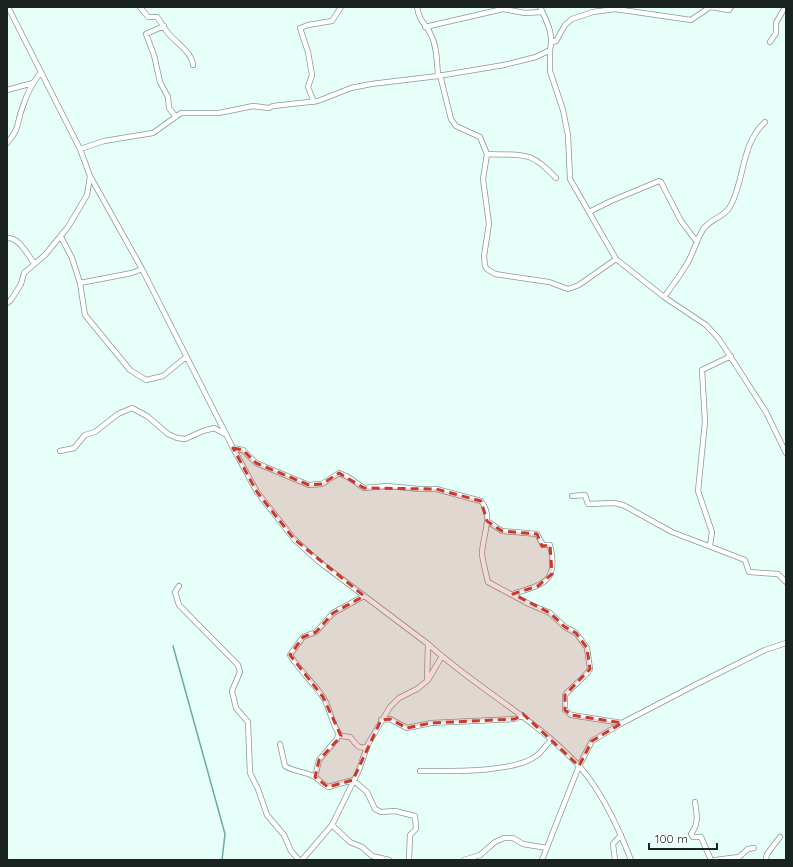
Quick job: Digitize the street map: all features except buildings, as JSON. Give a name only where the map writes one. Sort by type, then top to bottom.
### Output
[{"type":"street","points":[[8,7],[80,149],[90,176],[142,270],[225,434],[257,492],[294,539],[318,561],[522,715],[579,766],[613,816],[631,860]]},
{"type":"street","points":[[140,7],[147,16],[151,18],[157,17],[169,34],[179,43],[192,59],[193,65]]},
{"type":"street","points":[[314,102],[308,87],[312,75],[306,46],[300,28],[308,25],[332,22],[341,7]]},
{"type":"street","points":[[417,7],[420,20],[431,33],[439,76],[451,119],[456,126],[480,137],[487,154],[483,179],[489,224],[484,256],[485,266],[487,269],[495,274],[549,282],[568,289],[578,285],[616,259]]},
{"type":"street","points":[[552,42],[556,41],[565,25],[572,19],[592,12],[615,8],[691,20],[710,7],[729,10],[731,7]]},
{"type":"street","points":[[770,42],[776,33],[776,23],[785,7]]},
{"type":"street","points":[[426,27],[503,9],[525,12],[541,9],[549,26],[552,42],[550,50],[550,71],[563,110],[568,135],[570,179],[616,259],[664,297],[706,325],[732,356],[766,412],[786,453]]},
{"type":"street","points":[[164,26],[146,34],[154,55],[160,82],[168,97],[169,108],[176,117]]},
{"type":"street","points":[[80,149],[104,141],[147,135],[181,113],[219,113],[253,106],[269,108],[273,106],[314,102],[351,88],[364,85],[439,76],[510,63],[536,57],[550,50]]},
{"type":"street","points":[[7,143],[19,125],[22,106],[33,83],[41,72]]},
{"type":"street","points":[[7,90],[33,83]]},
{"type":"street","points":[[664,297],[689,261],[704,229],[710,222],[723,216],[731,206],[749,144],[754,134],[765,122]]},
{"type":"street","points":[[487,154],[527,156],[543,164],[556,178]]},
{"type":"street","points":[[7,303],[11,300],[21,284],[24,273],[45,255],[61,237],[87,195],[90,176]]},
{"type":"street","points":[[589,212],[659,181],[661,182],[690,235],[697,242]]},
{"type":"street","points":[[61,237],[72,258],[80,283],[85,315],[130,370],[146,380],[158,378],[163,376],[186,357]]},
{"type":"street","points":[[7,238],[12,238],[16,241],[34,263]]},
{"type":"street","points":[[80,283],[142,270]]},
{"type":"street","points":[[710,545],[712,532],[698,491],[705,422],[702,370],[732,356]]},
{"type":"street","points":[[60,451],[74,448],[86,435],[95,432],[118,414],[132,408],[147,416],[168,434],[177,438],[185,439],[202,431],[214,428],[225,434]]},
{"type":"street","points":[[233,448],[243,450],[256,463],[310,485],[322,484],[339,473],[348,477],[364,488],[387,486],[436,489],[481,500],[484,504],[488,524],[482,554],[488,582],[513,594],[528,604],[550,613],[565,628],[576,633],[587,648],[590,669],[586,677],[579,680],[565,695],[565,710],[571,715],[622,723]]},
{"type":"street","points":[[572,496],[584,496],[588,504],[614,503],[623,505],[672,532],[710,545],[745,560],[749,572],[778,574],[786,582]]},
{"type":"street","points":[[487,521],[502,531],[537,534],[543,545],[550,545],[553,556],[552,574],[538,586],[513,594]]},
{"type":"street","points":[[179,586],[175,592],[178,605],[238,665],[240,672],[232,691],[236,708],[248,722],[250,773],[258,789],[267,814],[284,835],[292,851],[300,860],[332,825],[367,747],[381,720],[399,698],[417,689],[427,681],[442,656]]},
{"type":"street","points":[[364,596],[333,613],[316,632],[303,637],[290,655],[323,698],[341,736],[350,737],[356,747],[367,747]]},
{"type":"street","points":[[542,860],[579,766],[592,741],[622,723],[765,650],[786,643]]},
{"type":"street","points":[[427,681],[428,644]]},
{"type":"street","points":[[381,720],[390,720],[407,728],[431,723],[515,719],[522,715]]},
{"type":"street","points":[[315,778],[319,760],[337,739],[339,733]]},
{"type":"street","points":[[420,771],[470,770],[510,766],[536,756],[551,740]]},
{"type":"street","points":[[280,744],[285,766],[293,771],[303,772],[328,787],[353,780]]},
{"type":"street","points":[[353,780],[367,792],[375,809],[381,812],[395,811],[415,816],[416,829],[410,835],[408,860]]},
{"type":"street","points":[[695,802],[697,822],[696,827],[690,834],[693,837],[702,837],[713,859],[734,859],[739,857],[748,849],[754,848]]},
{"type":"street","points":[[332,825],[350,842],[362,847],[372,856],[389,860]]},
{"type":"street","points":[[615,860],[613,844],[621,835]]},
{"type":"street","points":[[766,860],[767,854],[780,837]]},
{"type":"street","points":[[464,860],[480,855],[495,842],[504,838],[513,838],[523,844],[547,848]]},
{"type":"highlighted area","points":[[233,448],[243,450],[256,463],[309,485],[322,484],[339,473],[364,488],[436,489],[481,501],[487,521],[502,531],[537,534],[542,546],[550,545],[552,574],[538,586],[513,594],[550,613],[565,627],[576,633],[587,648],[590,669],[565,695],[565,710],[571,715],[622,723],[592,741],[579,766],[523,714],[515,719],[431,723],[407,728],[390,719],[381,720],[353,780],[328,787],[315,777],[319,760],[341,736],[323,697],[290,655],[303,637],[316,632],[333,613],[364,596],[294,539],[257,492]]},
{"type":"waterway","points":[[173,646],[225,834],[222,860]]}]
